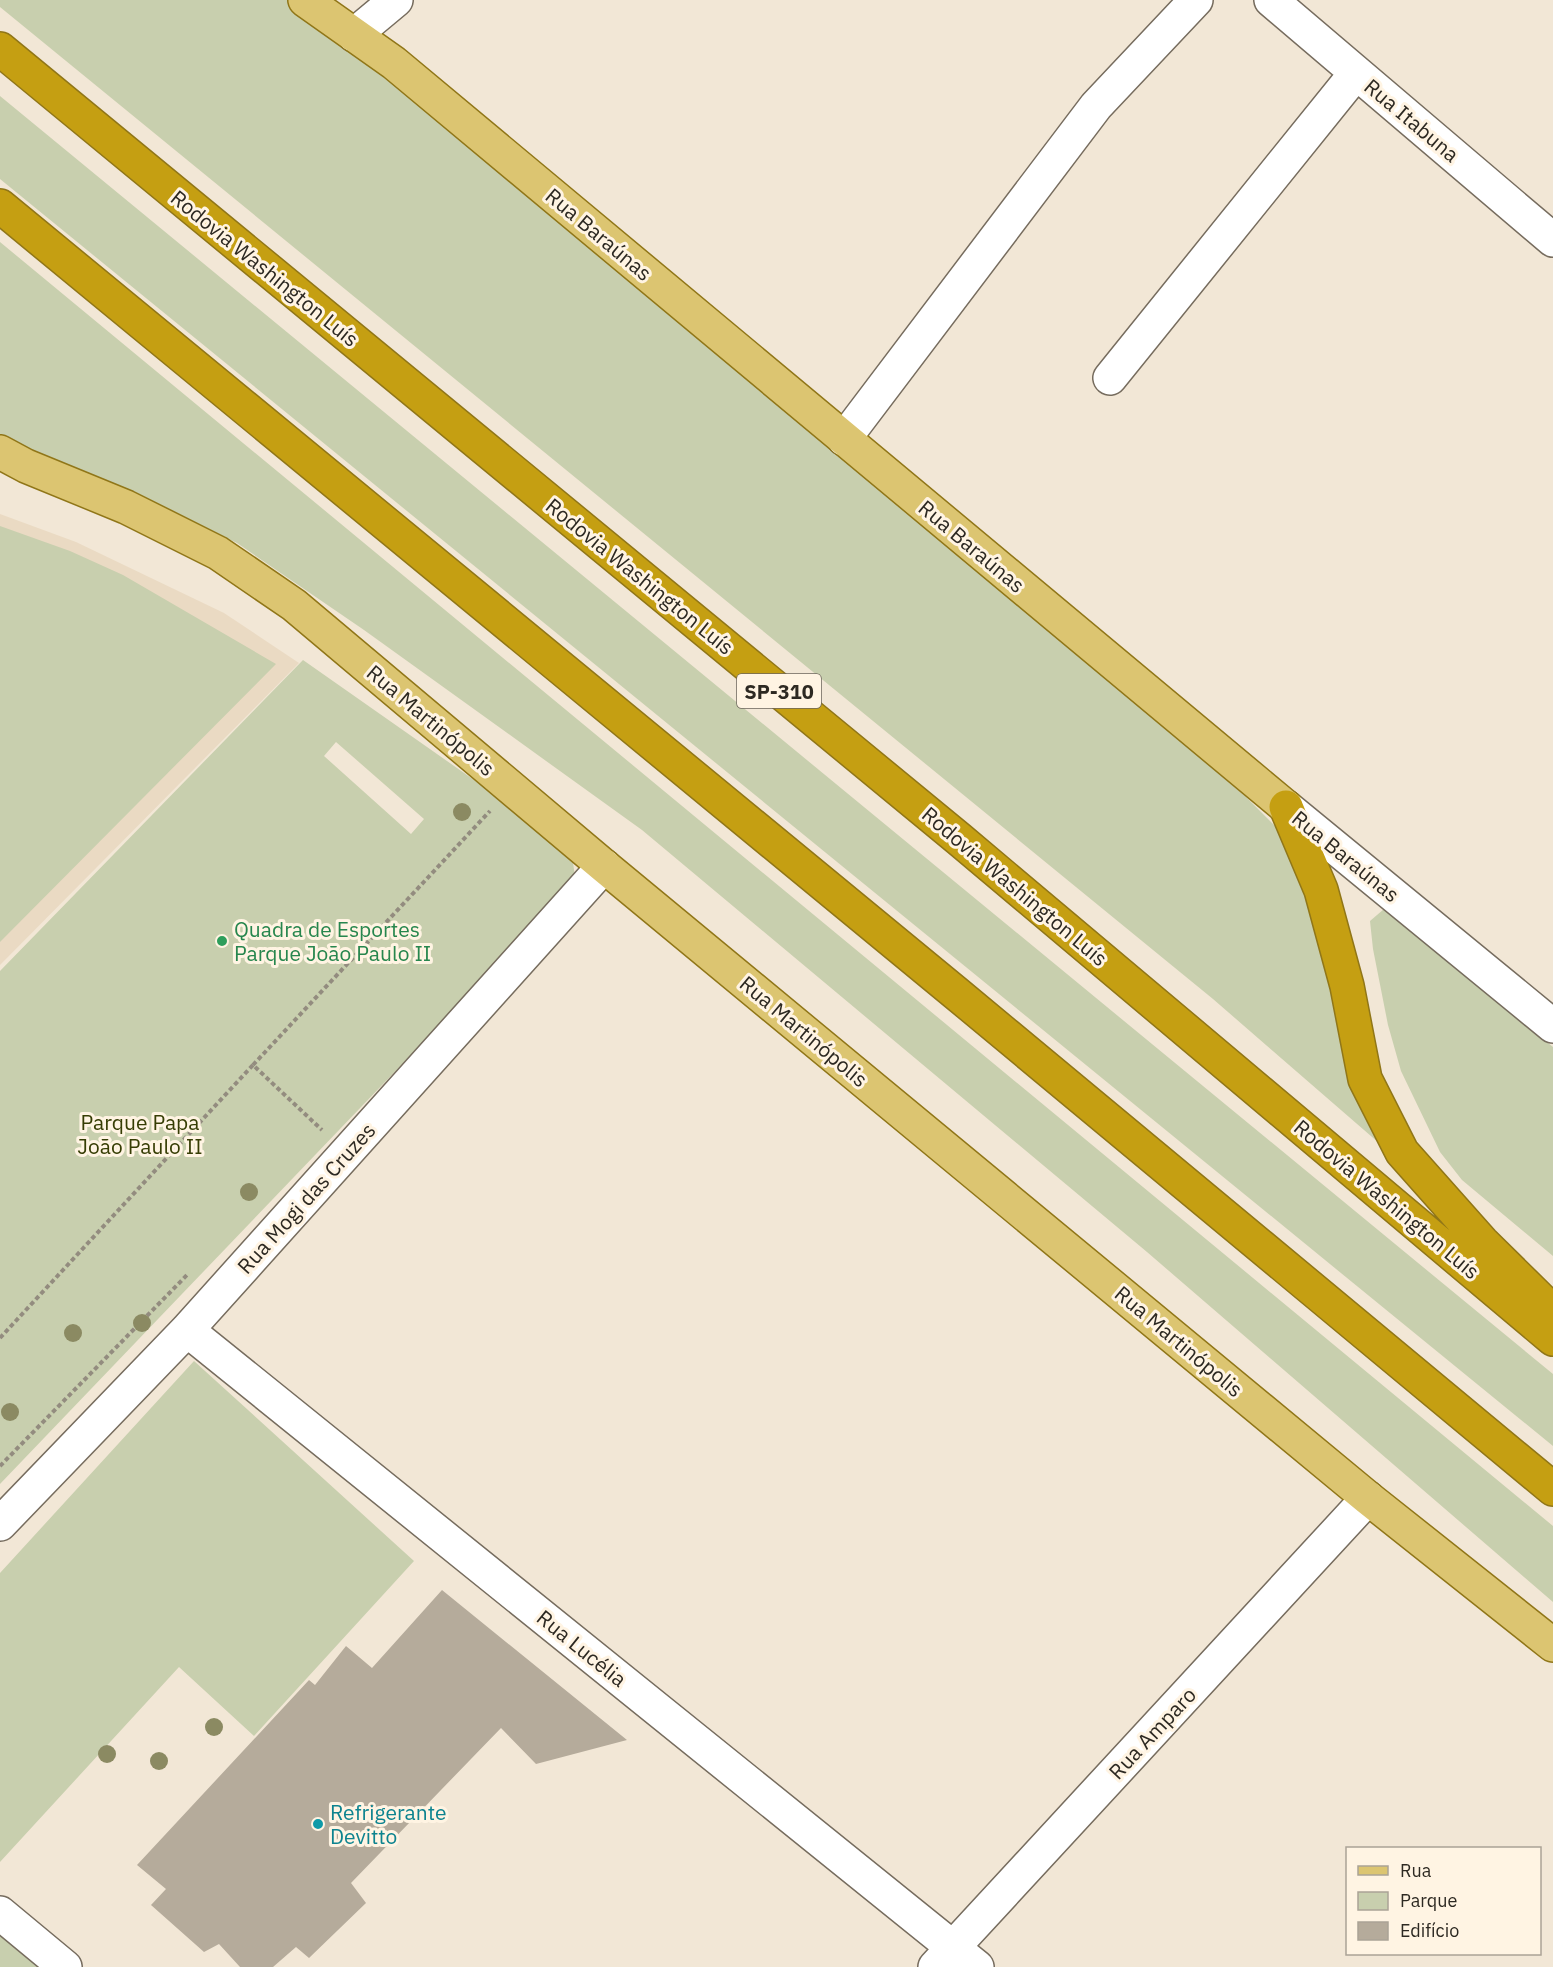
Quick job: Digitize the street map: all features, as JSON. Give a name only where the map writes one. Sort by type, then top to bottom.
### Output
[{"type":"highway","name":"Rodovia Washington Luís","points":[[0,50],[950,831],[1553,1339]]},
{"type":"highway","points":[[0,206],[957,994],[1553,1489]]},
{"type":"highway","points":[[1286,807],[1321,890],[1347,986],[1365,1079],[1402,1152],[1482,1242],[1553,1312]]},
{"type":"main road","name":"Rua Baraúnas","points":[[305,0],[358,31],[1286,807]]},
{"type":"main road","name":"Rua Baraúnas","points":[[340,0],[358,31]]},
{"type":"main road","name":"Rua Martinópolis","points":[[9,460],[126,507],[218,553],[294,605],[604,866],[1368,1498],[1553,1645]]},
{"type":"street","points":[[358,31],[396,0]]},
{"type":"street","points":[[844,439],[1096,106],[1196,0]]},
{"type":"street","name":"Rua Itabuna","points":[[1270,0],[1553,240]]},
{"type":"street","points":[[1110,378],[1356,73]]},
{"type":"street","name":"Rua Baraúnas","points":[[1286,807],[1553,1026]]},
{"type":"street","name":"Rua Mogi das Cruzes","points":[[0,1524],[188,1330],[604,866]]},
{"type":"street","name":"Rua Lucélia","points":[[188,1330],[955,1960]]},
{"type":"street","name":"Rua Amparo","points":[[955,1960],[1368,1498]]},
{"type":"street","points":[[0,1913],[65,1967]]},
{"type":"path","points":[[0,1338],[492,809],[484,802]]},
{"type":"path","points":[[253,1065],[348,1151]]},
{"type":"shaded area","points":[[0,514],[76,542],[224,613],[299,663],[0,965]]},
{"type":"green space","points":[[0,0],[290,0],[406,84],[1245,796],[1278,829],[1300,865],[1379,1143],[1213,999],[0,7]]},
{"type":"green space","points":[[0,96],[1553,1374],[1553,1446],[0,179]]},
{"type":"green space","points":[[0,242],[1553,1526],[1553,1602],[1147,1252],[642,830],[364,630],[237,543],[159,505],[51,462],[0,438]]},
{"type":"green space","points":[[0,526],[70,551],[123,575],[276,664],[0,942]]},
{"type":"green space","name":"Parque Papa João Paulo II","points":[[303,660],[571,848],[575,877],[567,892],[0,1484],[0,971]],"holes":[[[336,742],[424,819],[411,834],[324,756]]]},
{"type":"green space","points":[[1384,909],[1553,1047],[1553,1256],[1462,1180],[1440,1152],[1401,1071],[1388,1025],[1373,949],[1370,921]]},
{"type":"green space","points":[[194,1361],[414,1561],[254,1736],[179,1667],[0,1862],[0,1573]]},
{"type":"green space","points":[[0,1930],[44,1967],[0,1967]]},
{"type":"building","name":"Refrigerante Devitto","points":[[442,1590],[627,1740],[536,1764],[501,1728],[351,1883],[366,1903],[309,1958],[296,1947],[273,1967],[240,1967],[219,1944],[204,1952],[151,1905],[166,1889],[137,1865],[309,1680],[315,1685],[346,1646],[372,1668]]},
{"type":"place","name":"Quadra de Esportes Parque João Paulo II","points":[[222,941]]},
{"type":"place","name":"Refrigerante Devitto","points":[[318,1824]]}]
